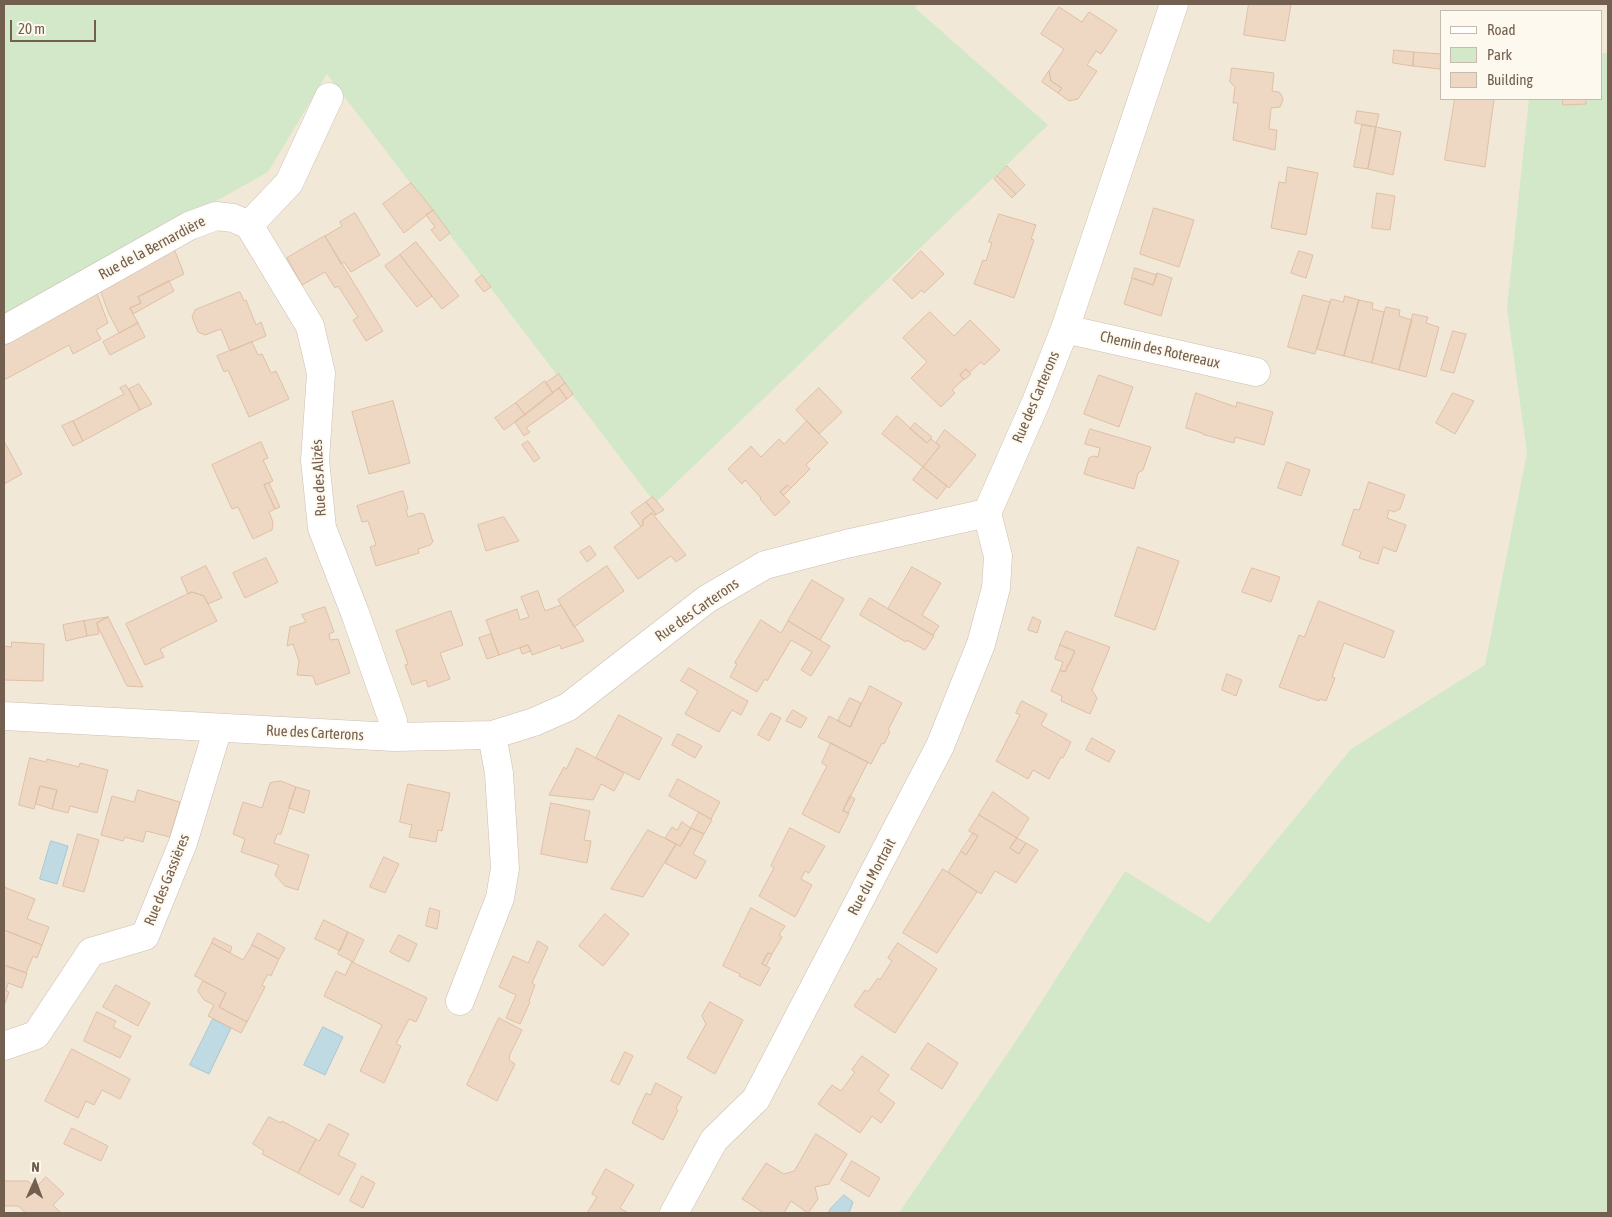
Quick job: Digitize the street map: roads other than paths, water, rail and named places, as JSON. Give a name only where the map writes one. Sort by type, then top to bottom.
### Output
[{"type":"street","name":"Rue des Carterons","points":[[4,716],[394,737],[492,735],[534,722],[568,707],[707,599],[765,565],[846,544],[987,513],[1036,402],[1064,328],[1174,4]]},
{"type":"street","points":[[249,224],[289,183],[329,97]]},
{"type":"street","name":"Rue de la Bernardière","points":[[4,330],[189,226],[216,216],[233,218],[249,224]]},
{"type":"street","name":"Rue des Alizés","points":[[249,224],[310,326],[321,373],[315,460],[322,528],[393,721],[394,737]]},
{"type":"street","name":"Chemin des Rotereaux","points":[[1064,328],[1256,372]]},
{"type":"street","name":"Rue du Mortrait","points":[[674,1213],[714,1140],[756,1099],[942,742],[982,644],[996,588],[998,556],[987,513]]},
{"type":"street","name":"Rue des Gassières","points":[[4,1046],[36,1035],[91,952],[145,936],[183,843],[218,728]]},
{"type":"street","points":[[460,1001],[500,898],[505,868],[499,773],[492,735]]},
{"type":"water","points":[[51,841],[68,846],[57,884],[40,879]]},
{"type":"water","points":[[213,1019],[231,1028],[209,1074],[190,1065]]},
{"type":"water","points":[[323,1027],[343,1037],[325,1075],[304,1065]]},
{"type":"water","points":[[844,1195],[853,1202],[849,1213],[828,1213],[831,1208]]}]
